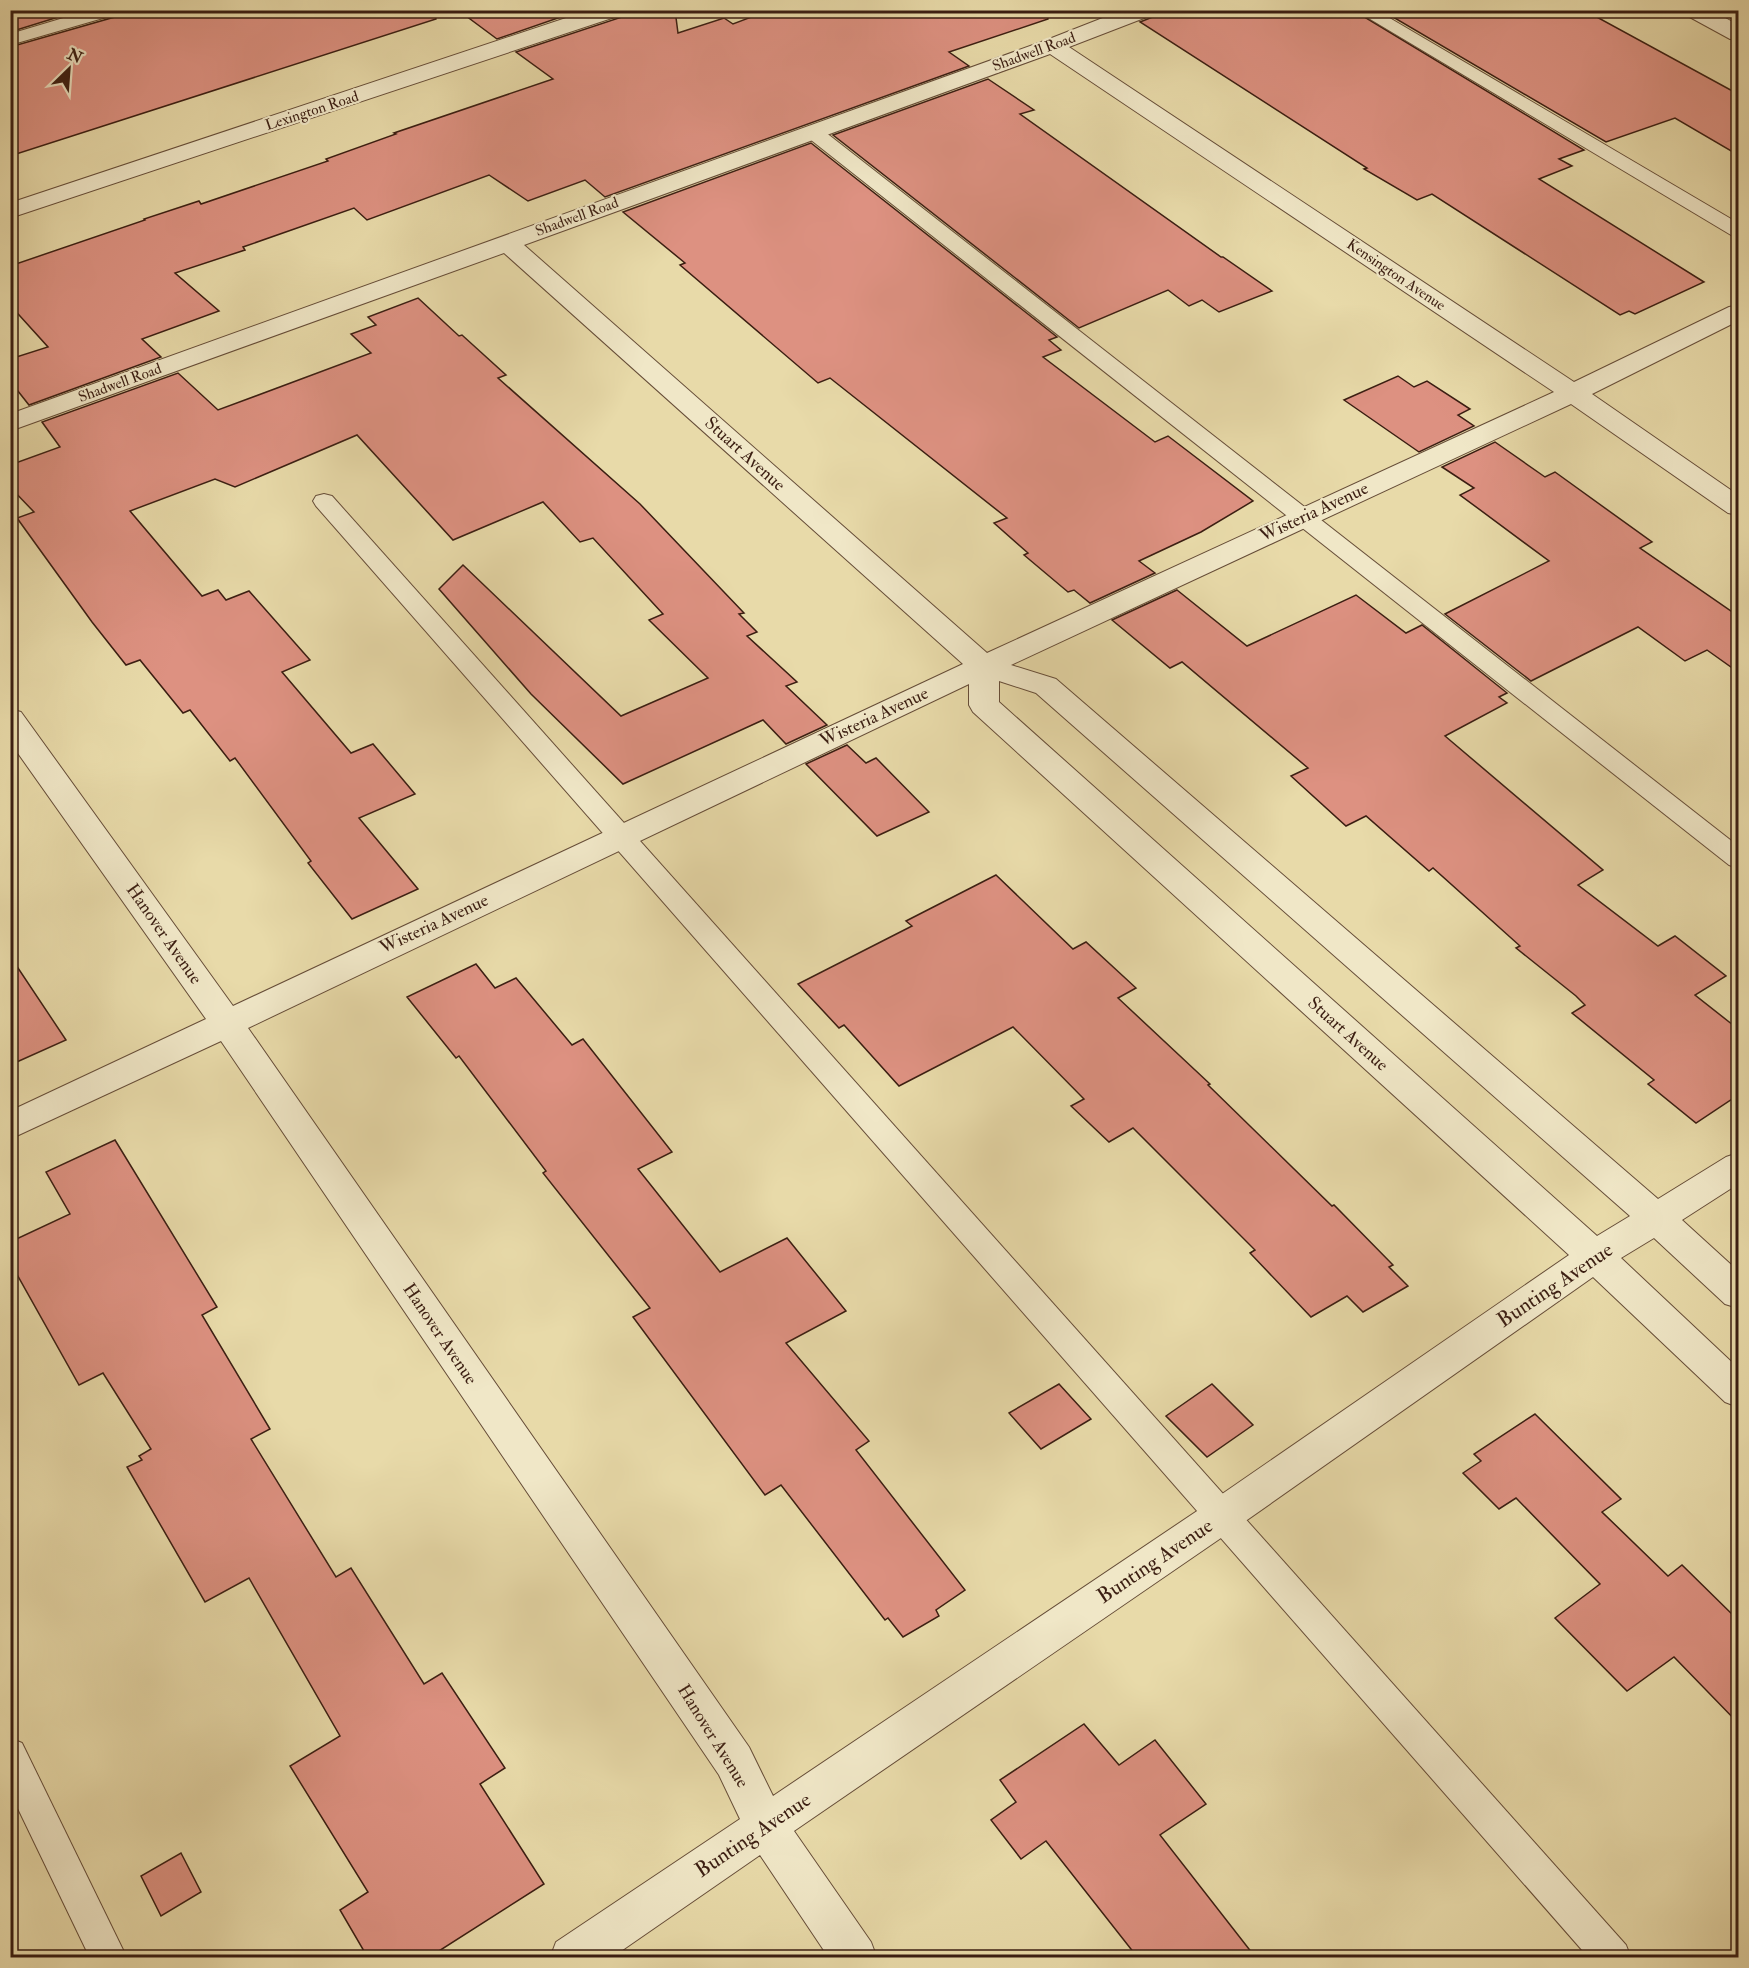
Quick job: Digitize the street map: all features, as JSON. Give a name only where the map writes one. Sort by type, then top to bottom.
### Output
[{"type":"street","name":"Lexington Road","points":[[10,211],[584,15],[613,10]]},
{"type":"street","name":"Shadwell Road","points":[[10,423],[1052,46],[1144,10]]},
{"type":"street","points":[[1694,10],[1738,34]]},
{"type":"street","name":"Kensington Avenue","points":[[1052,46],[1573,393],[1738,507]]},
{"type":"street","name":"Stuart Avenue","points":[[506,242],[984,666],[1046,686],[1657,1219],[1738,1293]]},
{"type":"street","name":"Wisteria Avenue","points":[[10,1126],[619,837],[1573,393],[1738,312]]},
{"type":"street","name":"Stuart Avenue","points":[[984,666],[984,705],[1595,1256],[1738,1392]]},
{"type":"street","name":"Hanover Avenue","points":[[10,719],[226,1022],[734,1761],[766,1827],[855,1958]]},
{"type":"street","name":"Bunting Avenue","points":[[572,1958],[1223,1515],[1595,1256],[1738,1167]]},
{"type":"lane","points":[[10,40],[111,10]]},
{"type":"lane","points":[[1363,10],[1738,231]]},
{"type":"lane","points":[[813,132],[1738,859]]},
{"type":"lane","points":[[324,501],[1613,1958]]},
{"type":"lane","points":[[10,1754],[109,1958]]},
{"type":"building","points":[[10,10],[81,10],[10,32]]},
{"type":"building","points":[[121,10],[435,10],[436,19],[10,156],[10,47],[118,16]]},
{"type":"building","points":[[458,10],[581,10],[497,39]]},
{"type":"building","points":[[625,10],[675,10],[678,33],[724,18],[733,24],[770,10],[1047,10],[1048,19],[949,52],[969,66],[605,197],[585,180],[528,201],[489,175],[367,220],[354,208],[243,247],[245,250],[175,273],[219,311],[142,339],[161,357],[29,405],[10,381],[10,359],[48,347],[10,305],[10,266],[144,219],[199,201],[201,204],[328,161],[326,159],[396,134],[394,133],[553,79],[516,52],[622,17]]},
{"type":"building","points":[[1156,10],[1353,10],[1584,150],[1559,159],[1572,166],[1539,179],[1704,282],[1635,314],[1629,311],[1620,315],[1432,194],[1417,200],[1364,169],[1367,168],[1140,22],[1153,17]]},
{"type":"building","points":[[1381,10],[1584,10],[1738,94],[1738,155],[1675,118],[1606,142]]},
{"type":"building","points":[[988,79],[1034,110],[1020,114],[1272,291],[1219,312],[1202,300],[1189,306],[1168,290],[1079,328],[833,135]]},
{"type":"building","points":[[811,143],[1057,337],[1049,340],[1061,350],[1043,357],[1155,442],[1168,436],[1253,501],[1201,532],[1139,561],[1155,573],[1090,603],[1074,590],[1068,592],[1024,555],[1028,553],[994,523],[1007,518],[830,378],[818,383],[680,265],[685,263],[623,212]]},
{"type":"building","points":[[418,298],[506,375],[498,378],[640,504],[744,613],[739,614],[757,632],[747,636],[797,682],[786,686],[827,725],[786,744],[763,720],[623,784],[531,694],[439,589],[463,565],[621,716],[708,678],[649,620],[663,614],[593,538],[580,542],[543,502],[453,540],[357,435],[235,487],[215,479],[130,511],[202,596],[218,590],[226,600],[249,591],[310,660],[282,672],[351,753],[373,744],[415,794],[359,818],[418,889],[352,919],[308,863],[311,861],[235,758],[230,761],[190,710],[183,713],[140,660],[126,665],[92,622],[17,518],[34,512],[10,487],[10,465],[60,447],[42,422],[178,373],[218,410],[371,353],[351,334],[376,325],[368,317]]},
{"type":"building","points":[[1398,376],[1414,387],[1427,381],[1470,409],[1458,415],[1474,426],[1419,452],[1344,400]]},
{"type":"building","points":[[1495,442],[1545,477],[1555,472],[1652,542],[1640,548],[1738,616],[1738,672],[1707,650],[1685,661],[1638,627],[1531,681],[1445,614],[1549,561],[1460,495],[1474,488],[1442,467]]},
{"type":"building","points":[[1177,590],[1247,646],[1356,595],[1406,633],[1422,625],[1507,693],[1499,697],[1507,703],[1445,736],[1603,870],[1578,885],[1658,946],[1675,936],[1726,976],[1695,995],[1738,1029],[1738,1095],[1696,1123],[1648,1084],[1654,1080],[1572,1013],[1585,1005],[1576,996],[1516,948],[1520,946],[1433,868],[1429,871],[1366,816],[1346,826],[1291,776],[1308,768],[1182,662],[1170,668],[1112,620]]},
{"type":"building","points":[[847,745],[866,763],[876,758],[929,812],[877,836],[806,764]]},
{"type":"building","points":[[996,875],[1073,949],[1086,942],[1136,988],[1118,998],[1210,1084],[1208,1085],[1332,1206],[1334,1205],[1393,1265],[1389,1267],[1408,1286],[1363,1312],[1347,1296],[1311,1317],[1250,1253],[1255,1250],[1133,1128],[1109,1142],[1071,1106],[1084,1099],[1013,1027],[899,1086],[844,1025],[839,1028],[798,984],[912,926],[906,921]]},
{"type":"building","points":[[10,956],[66,1040],[10,1065]]},
{"type":"building","points":[[476,964],[495,988],[516,978],[572,1045],[583,1039],[672,1152],[638,1169],[720,1272],[787,1238],[846,1311],[786,1343],[869,1441],[856,1450],[965,1590],[936,1610],[939,1616],[903,1637],[888,1618],[885,1620],[781,1485],[765,1495],[633,1317],[650,1308],[543,1173],[546,1171],[459,1056],[456,1058],[407,997]]},
{"type":"building","points":[[115,1140],[217,1307],[202,1315],[270,1429],[251,1439],[336,1577],[351,1568],[424,1684],[442,1673],[505,1768],[480,1784],[544,1884],[428,1958],[368,1958],[340,1910],[368,1892],[290,1766],[340,1736],[249,1578],[205,1602],[127,1467],[142,1460],[139,1456],[151,1449],[103,1373],[79,1385],[10,1262],[10,1242],[70,1214],[46,1172]]},
{"type":"building","points":[[1059,1384],[1091,1419],[1041,1449],[1009,1413]]},
{"type":"building","points":[[1212,1384],[1253,1425],[1207,1457],[1166,1416]]},
{"type":"building","points":[[1535,1414],[1621,1499],[1602,1512],[1668,1576],[1682,1565],[1738,1620],[1738,1723],[1674,1657],[1627,1691],[1555,1618],[1600,1584],[1516,1498],[1499,1509],[1463,1473],[1481,1461],[1474,1454]]},
{"type":"building","points":[[1084,1724],[1119,1765],[1155,1740],[1206,1804],[1160,1835],[1256,1958],[1138,1958],[1046,1841],[1021,1859],[991,1820],[1016,1802],[1000,1780]]},
{"type":"building","points":[[181,1853],[201,1892],[161,1916],[141,1876]]}]
